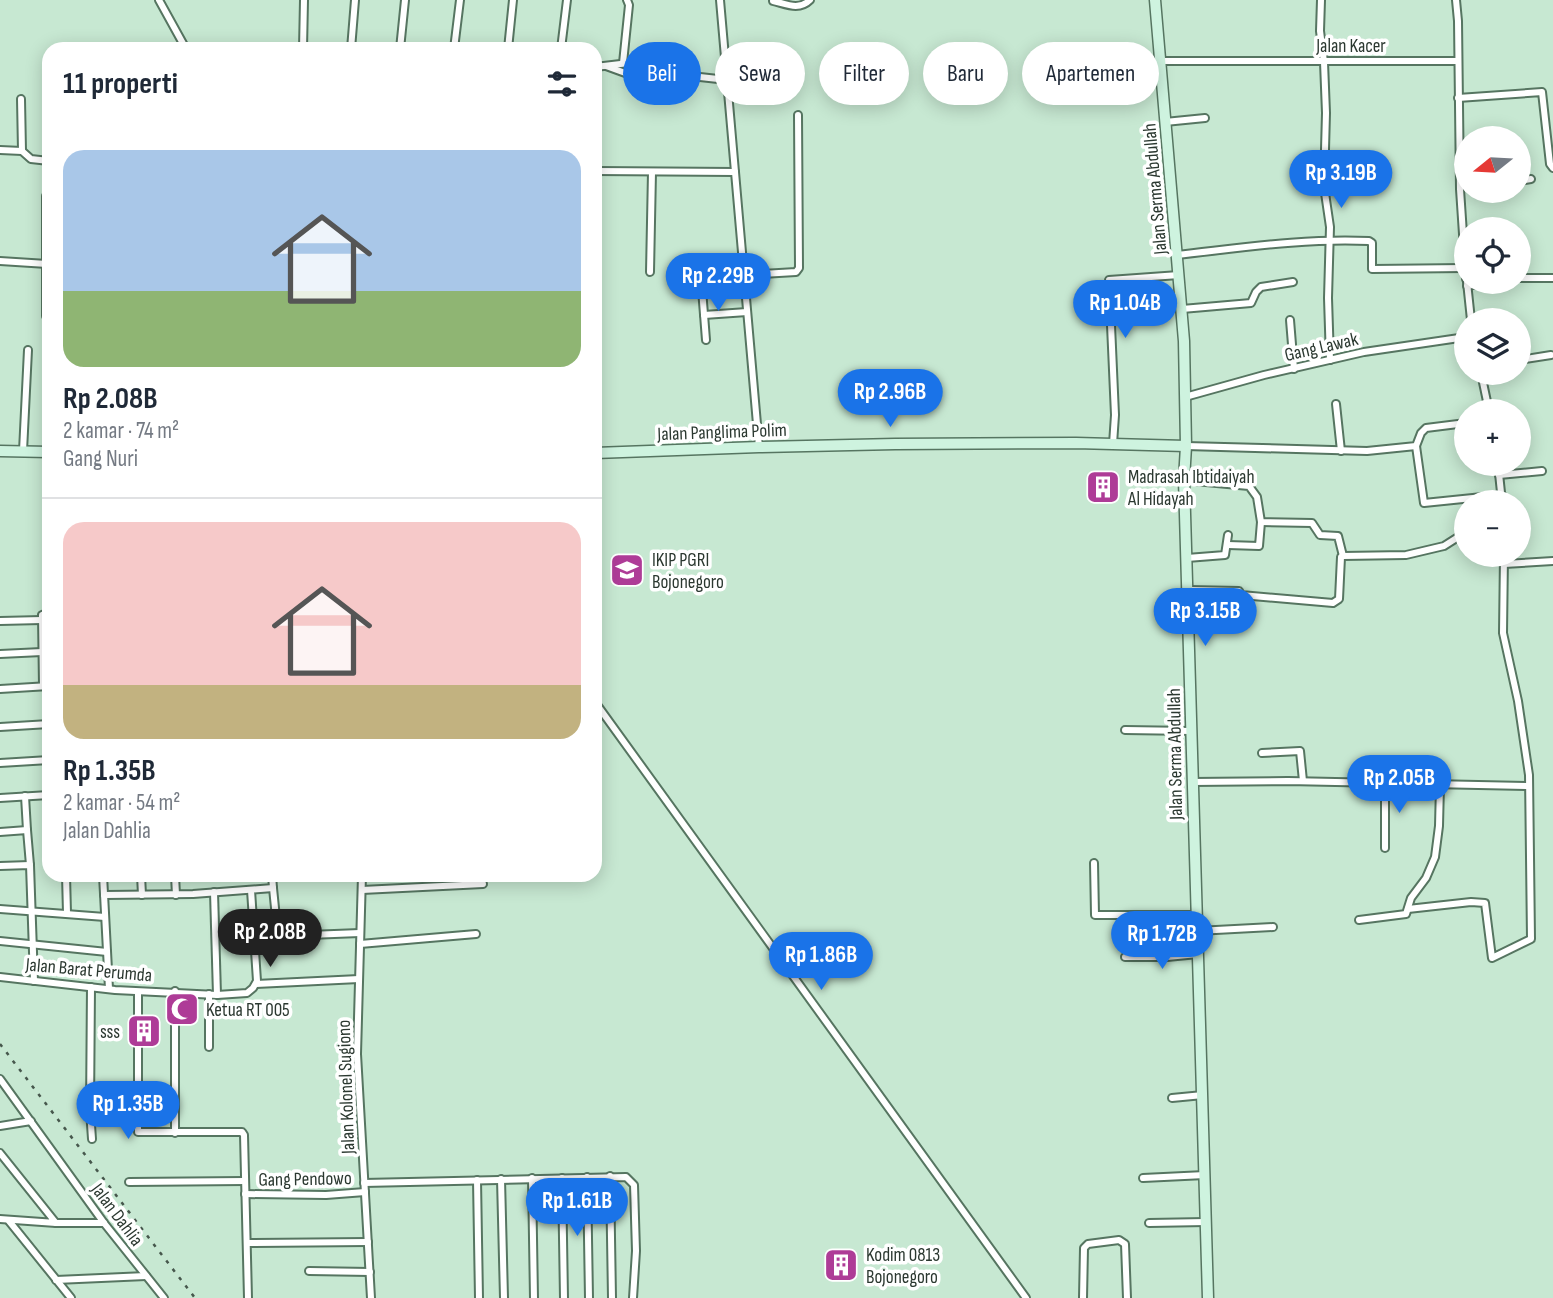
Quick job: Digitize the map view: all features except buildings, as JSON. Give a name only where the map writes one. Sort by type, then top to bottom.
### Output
[{"type":"main road","name":"Jalan Serma Abdullah","points":[[1155,0],[1182,309],[1186,446],[1184,480],[1208,1298]]},
{"type":"main road","name":"Jalan Panglima Polim","points":[[602,453],[758,447],[1113,444],[1186,446]]},
{"type":"main road","points":[[0,451],[42,452]]},
{"type":"street","points":[[159,0],[182,42]]},
{"type":"street","points":[[303,42],[304,0]]},
{"type":"street","points":[[352,42],[355,0]]},
{"type":"street","points":[[401,42],[405,0]]},
{"type":"street","points":[[455,42],[460,0]]},
{"type":"street","points":[[509,42],[513,0]]},
{"type":"street","points":[[562,42],[567,0]]},
{"type":"street","points":[[627,0],[627,42]]},
{"type":"street","points":[[720,0],[724,42]]},
{"type":"street","points":[[773,1],[795,7],[810,0]]},
{"type":"street","points":[[1321,0],[1324,186],[1330,227],[1330,360]]},
{"type":"street","points":[[1456,0],[1460,126]]},
{"type":"street","name":"Jalan Kacer","points":[[1160,61],[1458,61]]},
{"type":"street","points":[[602,66],[623,63]]},
{"type":"street","points":[[606,66],[623,72]]},
{"type":"street","points":[[1458,98],[1539,91],[1543,93],[1550,137],[1550,164],[1553,168]]},
{"type":"street","points":[[21,99],[22,151]]},
{"type":"street","points":[[729,105],[758,447]]},
{"type":"street","points":[[1545,109],[1553,108]]},
{"type":"street","points":[[744,275],[796,272],[799,268],[797,115]]},
{"type":"street","points":[[1165,122],[1205,118]]},
{"type":"street","points":[[0,150],[22,151],[31,159],[42,160]]},
{"type":"street","points":[[602,171],[735,172]]},
{"type":"street","points":[[650,272],[652,172]]},
{"type":"street","points":[[1177,255],[1297,240],[1329,239],[1372,243],[1372,269],[1454,268]]},
{"type":"street","points":[[0,261],[42,264]]},
{"type":"street","points":[[1113,444],[1115,415],[1109,279],[1179,275]]},
{"type":"street","points":[[1531,278],[1553,278]]},
{"type":"street","points":[[1182,309],[1251,303],[1261,287],[1293,282]]},
{"type":"street","points":[[702,289],[706,340]]},
{"type":"street","points":[[704,315],[747,312]]},
{"type":"street","points":[[1290,320],[1294,369]]},
{"type":"street","name":"Gang Lawak","points":[[1185,397],[1238,381],[1364,352],[1454,339]]},
{"type":"street","points":[[23,451],[28,350]]},
{"type":"street","points":[[1531,358],[1551,355]]},
{"type":"street","points":[[1336,404],[1341,450]]},
{"type":"street","points":[[1454,424],[1426,428],[1416,446],[1424,503],[1454,501]]},
{"type":"street","points":[[1186,446],[1367,451],[1416,446]]},
{"type":"street","points":[[1531,472],[1542,471]]},
{"type":"street","points":[[1184,480],[1249,486],[1259,502],[1259,546],[1227,545]]},
{"type":"street","points":[[1188,590],[1239,591],[1241,595],[1333,603],[1339,599],[1343,556],[1338,536],[1320,534],[1312,523],[1261,522]]},
{"type":"street","points":[[1187,558],[1224,556],[1227,553],[1228,535]]},
{"type":"street","points":[[1343,556],[1393,556],[1414,553],[1454,541]]},
{"type":"street","points":[[1531,562],[1553,561]]},
{"type":"street","points":[[1408,909],[1485,903],[1492,958],[1531,939],[1529,786],[1518,701],[1503,633],[1504,567]]},
{"type":"street","points":[[0,621],[42,620],[42,652],[0,654]]},
{"type":"street","points":[[0,689],[42,686]]},
{"type":"street","points":[[602,712],[1026,1298]]},
{"type":"street","points":[[0,727],[42,724]]},
{"type":"street","points":[[1125,730],[1191,731]]},
{"type":"street","points":[[1262,753],[1300,751],[1303,781]]},
{"type":"street","points":[[0,762],[42,760]]},
{"type":"street","points":[[1192,782],[1303,781],[1529,786]]},
{"type":"street","points":[[1385,783],[1385,848]]},
{"type":"street","points":[[1359,920],[1403,916],[1408,909],[1411,898],[1426,878],[1435,857],[1440,785]]},
{"type":"street","points":[[0,797],[42,795]]},
{"type":"street","points":[[25,796],[34,981]]},
{"type":"street","points":[[0,832],[27,830]]},
{"type":"street","points":[[1094,863],[1096,915],[1196,915]]},
{"type":"street","points":[[0,866],[30,865]]},
{"type":"street","points":[[66,882],[67,913]]},
{"type":"street","points":[[103,882],[109,989]]},
{"type":"street","points":[[141,882],[142,895]]},
{"type":"street","points":[[175,882],[176,895]]},
{"type":"street","points":[[273,882],[277,928],[283,936],[360,933]]},
{"type":"street","name":"Jalan Kolonel Sugiono","points":[[362,882],[357,1054],[371,1298]]},
{"type":"street","points":[[362,890],[483,884]]},
{"type":"street","points":[[104,895],[176,895],[273,888]]},
{"type":"street","points":[[251,890],[256,984]]},
{"type":"street","points":[[209,1047],[213,994],[214,892]]},
{"type":"street","points":[[0,909],[105,917]]},
{"type":"street","points":[[1197,931],[1273,926]]},
{"type":"street","points":[[360,944],[476,934]]},
{"type":"street","points":[[0,941],[107,952]]},
{"type":"street","points":[[1125,957],[1198,954]]},
{"type":"street","name":"Jalan Barat Perumda","points":[[0,977],[138,992],[213,994],[247,993],[256,984],[359,979]]},
{"type":"street","points":[[91,987],[92,1139]]},
{"type":"street","points":[[138,992],[138,1131],[243,1133],[248,1298]]},
{"type":"street","points":[[176,992],[176,1133]]},
{"type":"street","name":"Jalan Dahlia","points":[[0,1079],[104,1223],[164,1298]]},
{"type":"street","points":[[1172,1098],[1203,1095]]},
{"type":"street","points":[[0,1126],[31,1121]]},
{"type":"street","points":[[0,1153],[56,1223]]},
{"type":"street","points":[[1143,1178],[1205,1175]]},
{"type":"street","points":[[587,1177],[589,1298]]},
{"type":"street","points":[[610,1177],[612,1298]]},
{"type":"street","points":[[365,1183],[626,1177],[634,1185],[634,1298]]},
{"type":"street","points":[[532,1178],[534,1298]]},
{"type":"street","points":[[562,1178],[564,1298]]},
{"type":"street","points":[[501,1179],[504,1298]]},
{"type":"street","points":[[477,1180],[479,1298]]},
{"type":"street","points":[[129,1182],[245,1181]]},
{"type":"street","name":"Gang Pendowo","points":[[245,1194],[365,1192]]},
{"type":"street","points":[[0,1219],[104,1223]]},
{"type":"street","points":[[9,1221],[71,1298]]},
{"type":"street","points":[[1149,1223],[1206,1222]]},
{"type":"street","points":[[1083,1298],[1084,1248],[1088,1244],[1119,1240],[1125,1244],[1127,1298]]},
{"type":"street","points":[[247,1243],[368,1242]]},
{"type":"street","points":[[309,1271],[370,1272]]},
{"type":"street","points":[[56,1280],[146,1276]]},
{"type":"railway","points":[[0,1044],[195,1298]]},
{"type":"place","name":"Madrasah Ibtidaiyah Al Hidayah","points":[[1103,487]]},
{"type":"place","name":"IKIP PGRI Bojonegoro","points":[[627,570]]},
{"type":"place","name":"Ketua RT 005","points":[[182,1009]]},
{"type":"place","name":"sss","points":[[144,1031]]},
{"type":"place","name":"Kodim 0813 Bojonegoro","points":[[841,1265]]}]
